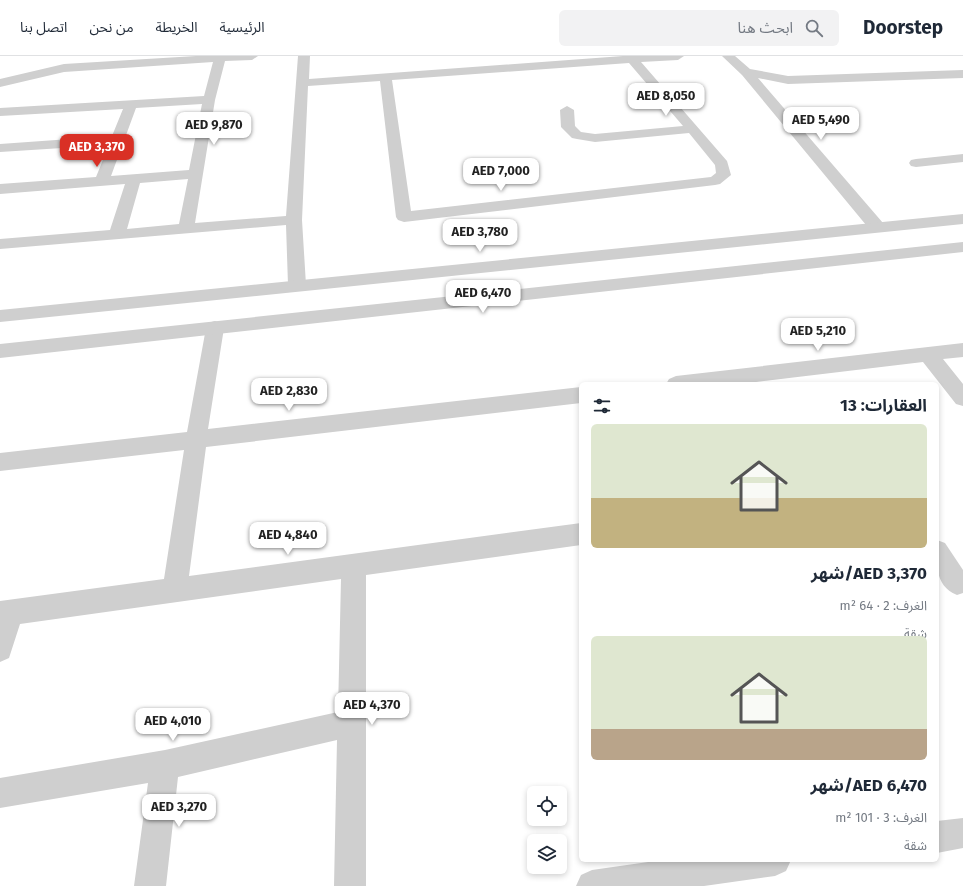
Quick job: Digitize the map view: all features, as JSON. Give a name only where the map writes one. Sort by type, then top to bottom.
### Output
[{"type":"street","points":[[0,83],[64,68],[81,61],[252,56]]},
{"type":"street","points":[[297,285],[294,220],[304,56]]},
{"type":"street","points":[[303,83],[630,58],[678,56]]},
{"type":"street","points":[[728,56],[746,72],[877,227]]},
{"type":"street","points":[[186,229],[209,100],[220,58]]},
{"type":"street","points":[[385,76],[404,217],[715,181],[724,175],[722,164],[630,58]]},
{"type":"street","points":[[746,72],[788,80],[963,74]]},
{"type":"street","points":[[0,112],[209,100]]},
{"type":"street","points":[[102,181],[131,105]]},
{"type":"street","points":[[567,110],[568,127],[577,134],[595,138],[693,129]]},
{"type":"street","points":[[0,148],[118,140]]},
{"type":"street","points":[[916,163],[963,158]]},
{"type":"street","points":[[0,189],[195,174]]},
{"type":"street","points":[[117,234],[134,178]]},
{"type":"street","points":[[0,316],[963,219]]},
{"type":"street","points":[[0,244],[294,220]]},
{"type":"street","points":[[0,351],[963,247]]},
{"type":"street","points":[[175,590],[196,439],[215,328]]},
{"type":"street","points":[[718,382],[963,350]]},
{"type":"street","points":[[928,355],[963,398]]},
{"type":"street","points":[[818,368],[827,382]]},
{"type":"street","points":[[0,462],[579,395]]},
{"type":"street","points":[[0,649],[6,613],[579,534]]},
{"type":"street","points":[[939,554],[958,583]]},
{"type":"street","points":[[350,886],[354,565]]},
{"type":"street","points":[[0,793],[165,764],[352,723]]},
{"type":"street","points":[[150,886],[165,764]]},
{"type":"street","points":[[939,837],[963,833]]},
{"type":"street","points":[[592,886],[761,862]]}]
